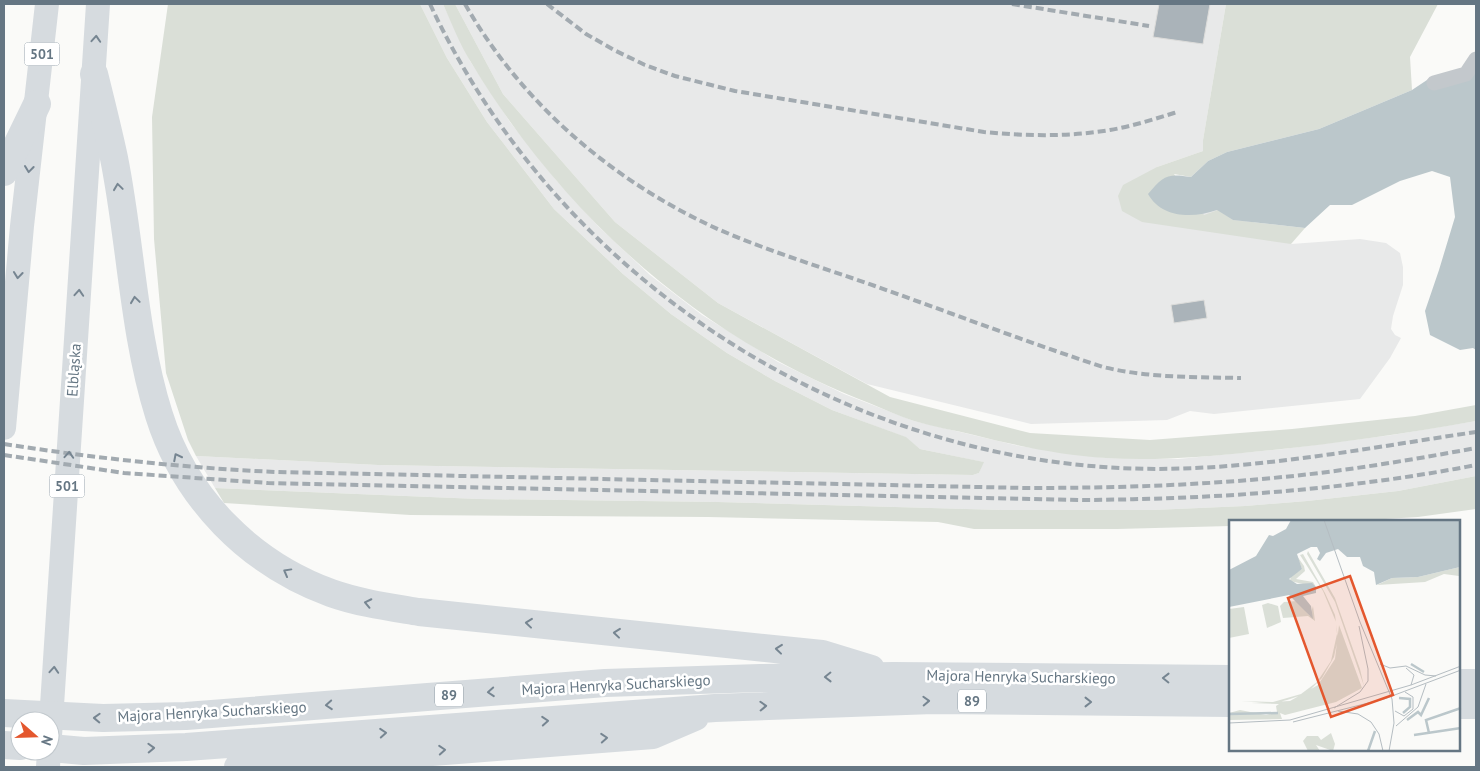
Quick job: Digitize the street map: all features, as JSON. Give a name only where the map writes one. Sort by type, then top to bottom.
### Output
[{"type":"highway","points":[[94,74],[114,159],[139,328],[159,416],[190,483],[220,521],[246,546],[302,581],[331,593],[378,605],[419,612],[822,654],[894,676]]},
{"type":"highway","points":[[4,172],[37,104]]},
{"type":"highway","name":"Majora Henryka Sucharskiego","points":[[4,713],[103,718],[186,716],[605,683],[894,676],[1229,679]]},
{"type":"highway","points":[[1460,683],[1476,683]]},
{"type":"highway","name":"Majora Henryka Sucharskiego","points":[[60,750],[186,747],[715,708],[933,700],[1229,703]]},
{"type":"highway","points":[[1460,705],[1476,705]]},
{"type":"highway","points":[[238,767],[384,761],[653,735],[715,708]]},
{"type":"main road","name":"501","points":[[4,428],[22,226],[47,4]]},
{"type":"main road","name":"Elbląska","points":[[52,711],[98,4]]},
{"type":"street","points":[[1434,82],[1466,74],[1476,59]]},
{"type":"shaded area","points":[[168,4],[420,4],[447,58],[487,122],[554,209],[623,274],[671,314],[727,353],[775,381],[832,410],[906,437],[920,449],[984,462],[979,473],[973,475],[378,465],[196,456],[188,440],[166,373],[154,239],[152,117]]},
{"type":"shaded area","points":[[420,4],[443,4],[470,61],[510,122],[556,180],[598,226],[650,275],[702,315],[778,362],[844,394],[914,421],[1019,446],[1105,458],[1178,459],[1283,449],[1392,435],[1476,421],[1476,476],[1398,491],[1307,501],[1153,510],[1002,510],[718,502],[479,499],[215,488],[196,456],[378,465],[973,475],[979,473],[983,462],[920,449],[905,437],[832,410],[775,381],[727,353],[671,314],[623,274],[554,209],[487,122],[447,58]]},
{"type":"shaded area","points":[[443,4],[455,4],[503,94],[615,222],[718,303],[890,397],[1030,433],[1150,440],[1292,429],[1415,416],[1476,405],[1476,421],[1308,446],[1179,458],[1143,459],[1089,457],[1039,450],[929,425],[897,415],[808,376],[749,345],[694,308],[642,267],[594,222],[550,173],[509,120],[468,57]]},
{"type":"shaded area","points":[[455,4],[1226,4],[1203,140],[1203,151],[1157,167],[1291,244],[1360,239],[1386,243],[1400,253],[1403,267],[1403,285],[1391,329],[1395,335],[1401,338],[1390,358],[1360,399],[1214,414],[1190,411],[1167,420],[1031,424],[867,384],[718,303],[615,222],[503,94]]},
{"type":"shaded area","points":[[1226,4],[1438,4],[1410,57],[1412,90],[1319,129],[1227,152],[1208,161],[1191,177],[1174,174],[1204,215],[1218,210],[1233,220],[1305,228],[1291,244],[1142,222],[1122,211],[1118,196],[1123,185],[1157,167],[1203,151],[1203,140]]},
{"type":"shaded area","points":[[1476,65],[1476,350],[1473,348],[1460,350],[1430,335],[1425,311],[1455,217],[1450,177],[1432,171],[1400,181],[1352,205],[1330,205],[1305,228],[1233,220],[1217,210],[1189,215],[1179,214],[1161,208],[1148,194],[1166,177],[1176,175],[1191,177],[1208,161],[1227,152],[1319,129],[1412,90],[1430,78]]},
{"type":"shaded area","points":[[1476,476],[1476,509],[1418,517],[1368,520],[1229,520],[1229,526],[1117,529],[974,529],[938,522],[708,517],[410,515],[224,503],[215,488],[479,499],[718,502],[1002,510],[1153,510],[1245,506],[1398,491]]},
{"type":"building","points":[[1159,4],[1210,4],[1203,44],[1153,37]]},
{"type":"building","points":[[1204,300],[1207,318],[1174,323],[1171,305]]},
{"type":"railway","points":[[430,4],[483,100],[549,187],[625,264],[711,330],[805,385],[905,427],[1011,455],[1120,468],[1164,469],[1254,464],[1298,459],[1476,432]]},
{"type":"railway","points":[[465,4],[487,40],[513,73],[541,105],[571,134],[603,161],[637,185],[673,207],[711,226],[772,251],[1103,367],[1154,375],[1241,378]]},
{"type":"railway","points":[[547,4],[586,34],[645,65],[675,76],[735,91],[984,132],[1016,134],[1063,135],[1110,130],[1177,112]]},
{"type":"railway","points":[[1012,4],[1149,26]]},
{"type":"railway","points":[[4,444],[140,462],[277,472],[1025,488],[1143,486],[1261,479],[1369,466],[1476,448]]},
{"type":"railway","points":[[4,455],[124,473],[268,483],[1083,500],[1182,498],[1281,492],[1379,481],[1476,465]]}]
